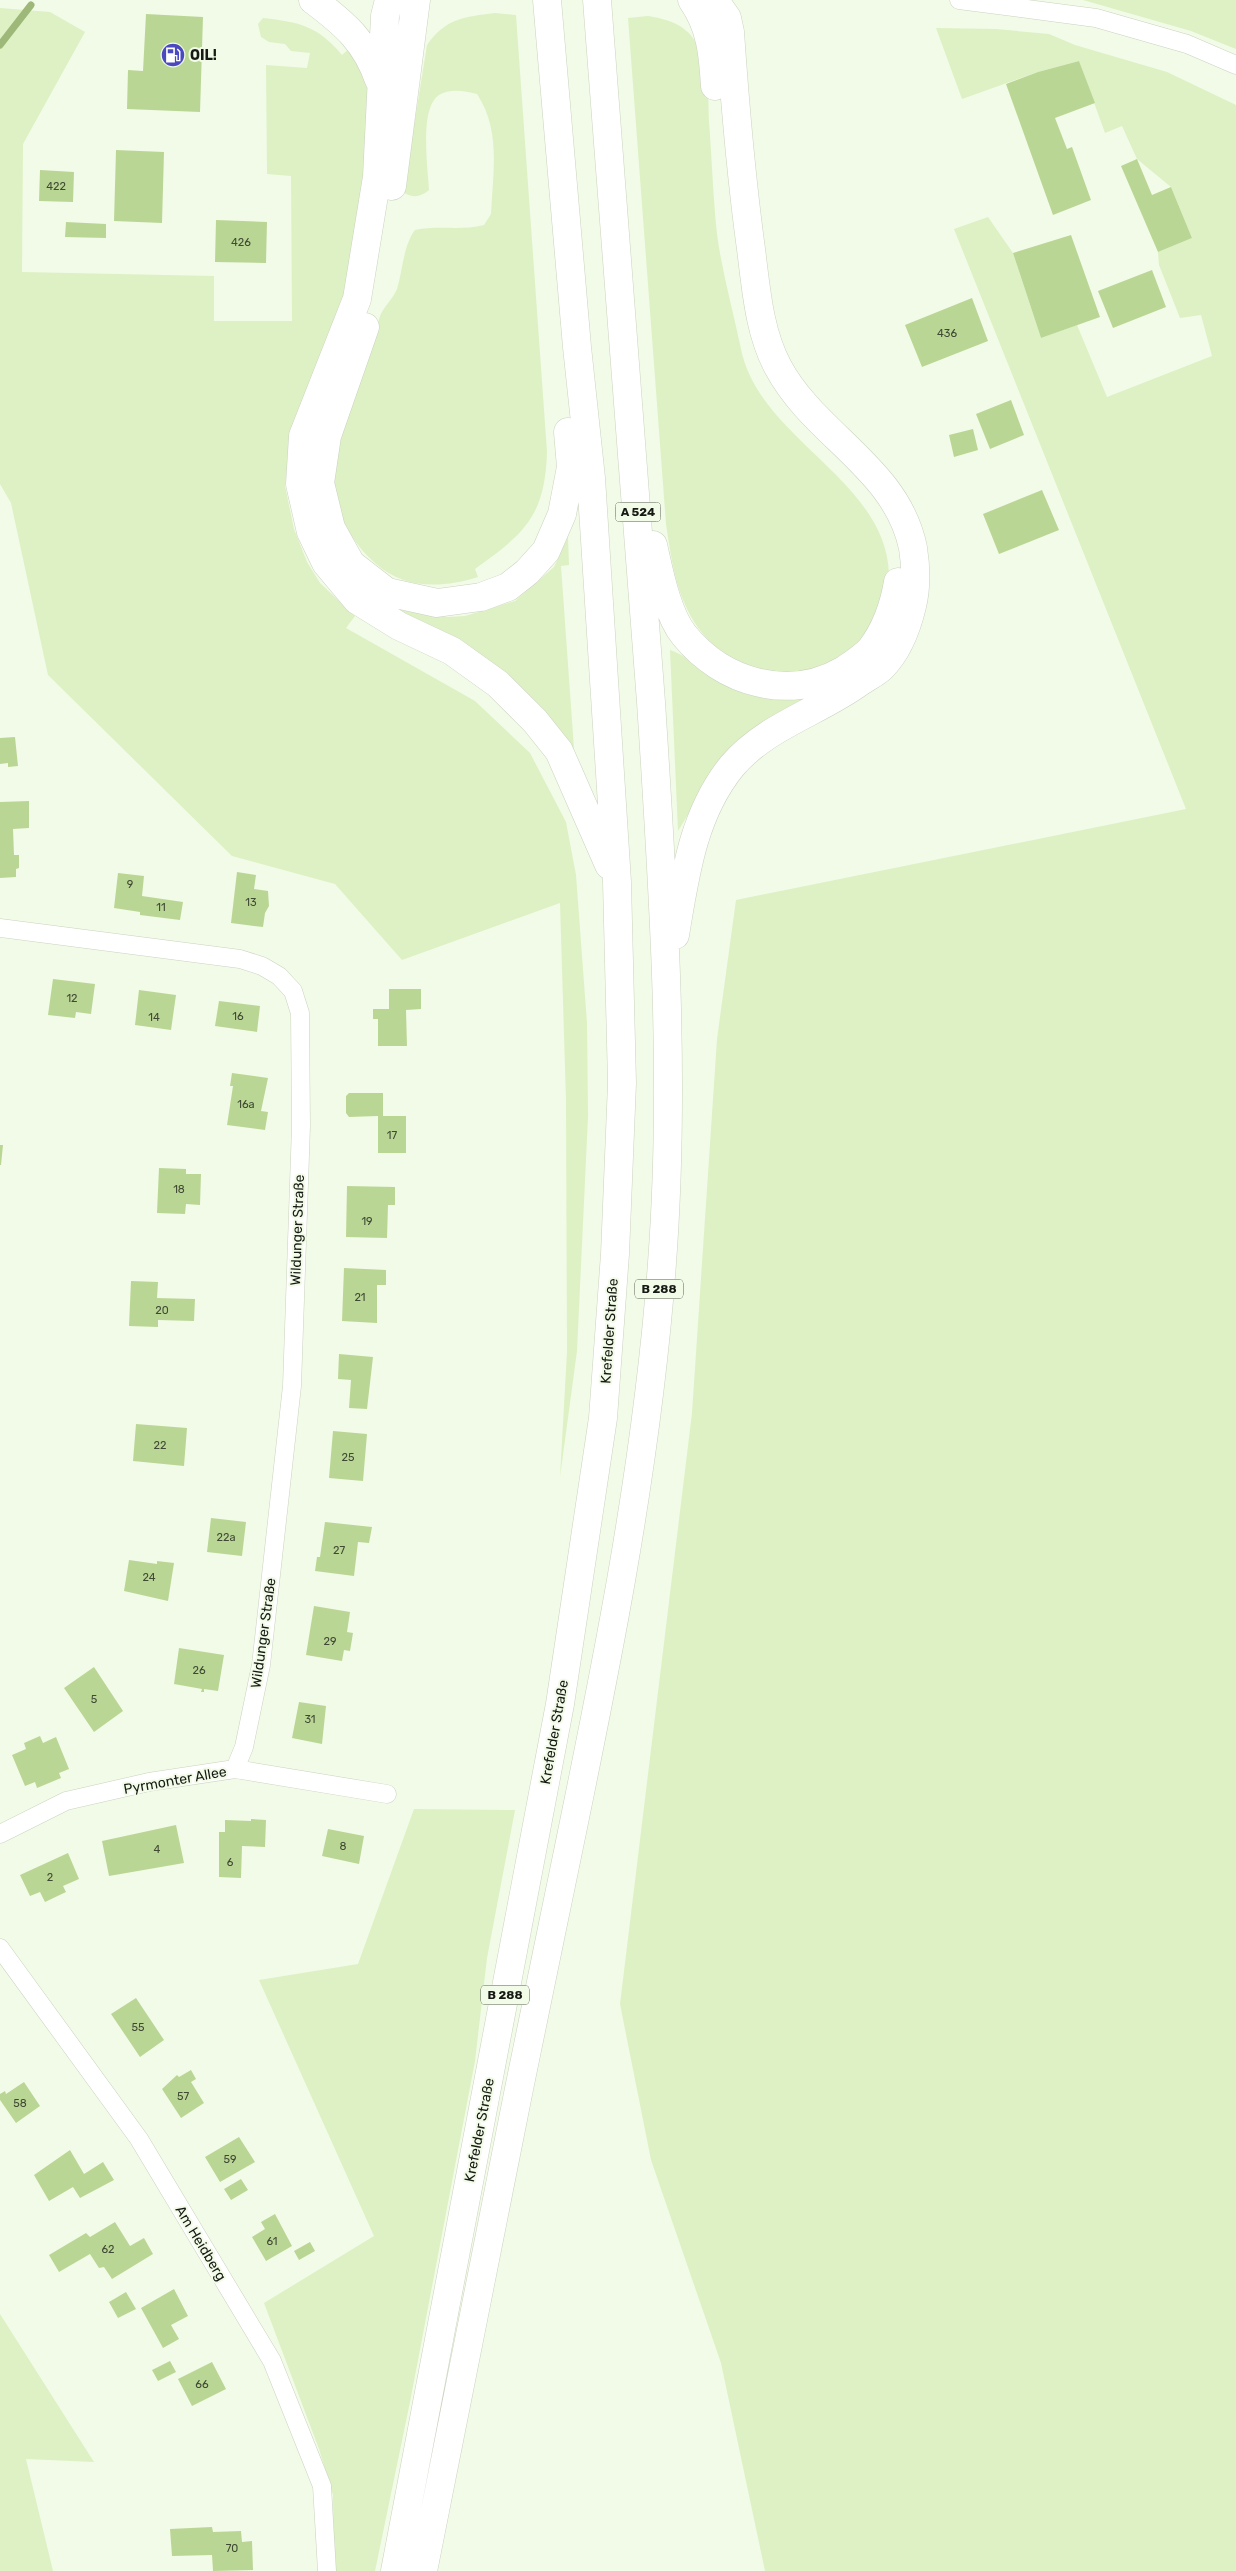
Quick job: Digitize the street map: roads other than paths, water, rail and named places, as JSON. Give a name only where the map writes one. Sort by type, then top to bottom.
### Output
[{"type":"highway","points":[[313,0],[344,25],[363,45],[381,84]]},
{"type":"highway","points":[[389,0],[385,16],[377,176],[357,299],[303,436],[300,484],[311,532],[326,563],[357,600],[399,626],[452,651],[498,684],[536,720],[559,751],[617,882]]},
{"type":"highway","points":[[416,0],[395,167],[371,308],[327,436],[320,483],[331,528],[351,564],[387,592],[437,603],[481,596],[508,587],[527,572],[546,551],[562,514],[571,468],[566,393],[576,346]]},
{"type":"highway","name":"Krefelder Straße","points":[[395,2571],[560,1704],[603,1418],[615,1254],[622,1083],[617,882],[591,478],[576,346],[547,0]]},
{"type":"highway","name":"A 524","points":[[597,0],[636,473],[660,842],[666,991]]},
{"type":"highway","points":[[636,473],[664,592],[683,633],[704,655],[751,681],[776,687],[804,686],[832,677],[854,664],[870,650],[885,626],[894,601],[900,571],[894,538],[879,507],[860,479],[812,438],[785,410],[764,377],[751,350],[722,166],[712,50],[703,16],[712,2],[727,18],[730,32],[739,165],[758,302],[768,342],[778,368],[798,396],[868,465],[895,500],[909,530],[917,570],[913,604],[902,638],[882,667],[842,696],[789,722],[759,742],[734,764],[717,786],[703,813],[690,851],[666,991]]},
{"type":"highway","name":"B 288","points":[[423,2571],[483,2260],[601,1693],[636,1488],[662,1260],[667,1132],[666,991]]},
{"type":"street","points":[[959,0],[1096,18],[1187,44],[1236,65]]},
{"type":"street","name":"Wildunger Straße","points":[[0,928],[240,959],[262,966],[280,976],[293,991],[300,1013],[301,1126],[292,1386],[261,1665],[244,1747],[235,1769]]},
{"type":"street","name":"Pyrmonter Allee","points":[[0,1834],[66,1801],[149,1782],[235,1769],[387,1794]]},
{"type":"street","name":"Am Heidberg","points":[[0,1948],[139,2139],[272,2361],[322,2486],[327,2571]]},
{"type":"waterway","points":[[0,45],[31,5]]},
{"type":"place","name":"OIL!","points":[[173,55]]}]
